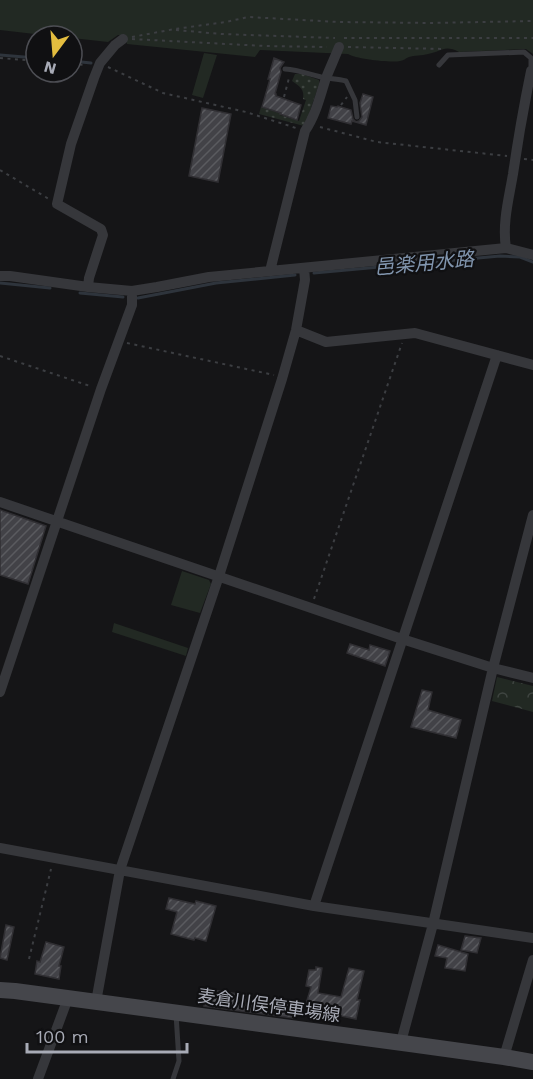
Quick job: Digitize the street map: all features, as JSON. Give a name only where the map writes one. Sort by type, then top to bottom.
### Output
[{"type":"main road","name":"麦倉川俣停車場線","points":[[0,990],[401,1042],[533,1062]]},
{"type":"street","points":[[88,287],[103,235],[101,230],[57,204],[71,144],[99,65],[115,45],[123,39]]},
{"type":"street","points":[[270,271],[308,127],[339,47]]},
{"type":"street","points":[[506,249],[505,220],[532,71]]},
{"type":"street","points":[[0,276],[132,291],[209,277],[506,249],[533,255]]},
{"type":"street","points":[[96,1002],[120,870],[219,576],[283,376],[296,330],[305,280],[304,268]]},
{"type":"street","points":[[0,692],[101,389],[132,305],[132,291]]},
{"type":"street","points":[[296,330],[326,342],[415,333],[533,365]]},
{"type":"street","points":[[314,906],[497,355]]},
{"type":"street","points":[[0,502],[402,639],[493,668],[533,678]]},
{"type":"street","points":[[401,1042],[433,924],[493,668],[533,515]]},
{"type":"street","points":[[0,848],[314,906],[533,938]]},
{"type":"street","points":[[504,1057],[533,960]]},
{"type":"street","points":[[38,1079],[68,998]]},
{"type":"lane","points":[[439,65],[448,55],[524,52],[531,58],[532,71]]},
{"type":"lane","points":[[288,69],[346,81],[355,100],[357,117]]},
{"type":"lane","points":[[173,1079],[179,1061],[176,1013]]},
{"type":"path","points":[[123,39],[248,17],[431,23],[533,21]]},
{"type":"path","points":[[171,30],[328,38],[533,38]]},
{"type":"path","points":[[123,39],[265,45],[451,48]]},
{"type":"path","points":[[0,58],[24,60]]},
{"type":"path","points":[[84,64],[99,65],[163,93],[357,138],[459,152],[516,155]]},
{"type":"path","points":[[284,97],[288,69]]},
{"type":"path","points":[[0,170],[57,204]]},
{"type":"path","points":[[311,608],[405,334]]},
{"type":"path","points":[[119,341],[283,376]]},
{"type":"path","points":[[0,356],[101,389]]},
{"type":"path","points":[[29,959],[54,858]]},
{"type":"green space","points":[[0,0],[533,0],[533,54],[526,49],[459,52],[446,49],[426,55],[411,56],[401,61],[389,61],[366,59],[348,54],[260,50],[255,57],[127,44],[125,36],[118,35],[108,42],[84,39],[84,24],[24,24],[24,33],[0,30]]},
{"type":"green space","points":[[204,53],[217,55],[203,98],[192,95]]},
{"type":"green space","points":[[295,74],[319,80],[304,126],[259,114],[261,107],[299,121],[306,100],[303,99],[301,88],[292,81]]},
{"type":"green space","points":[[182,571],[209,580],[211,584],[200,613],[171,605]]},
{"type":"green space","points":[[114,623],[188,648],[186,656],[112,632]]},
{"type":"green space","points":[[497,677],[533,686],[533,712],[492,701]]},
{"type":"building","points":[[274,58],[284,62],[280,68],[275,94],[301,105],[297,120],[262,107]]},
{"type":"building","points":[[363,94],[373,97],[366,125],[328,118],[331,106],[338,106],[351,110],[353,119],[356,122],[359,121],[362,117],[360,103]]},
{"type":"building","points":[[202,108],[231,114],[218,182],[189,176]]},
{"type":"building","points":[[0,510],[46,526],[28,584],[0,575]]},
{"type":"building","points":[[350,644],[369,650],[370,645],[390,651],[385,666],[347,653]]},
{"type":"building","points":[[422,690],[432,692],[428,710],[461,720],[456,738],[411,727]]},
{"type":"building","points":[[169,898],[216,906],[206,941],[171,934],[177,912],[166,909]]},
{"type":"building","points":[[6,925],[14,927],[7,960],[0,958]]},
{"type":"building","points":[[465,936],[481,938],[477,953],[461,950]]},
{"type":"building","points":[[46,942],[64,947],[59,966],[61,966],[59,979],[35,974],[37,961],[40,962]]},
{"type":"building","points":[[438,945],[468,954],[465,971],[445,968],[447,958],[435,956]]},
{"type":"building","points":[[316,967],[322,968],[318,993],[341,997],[349,968],[364,971],[357,1000],[360,1000],[356,1019],[322,1012],[323,1008],[306,1004],[311,987],[306,986],[309,970],[316,970]]},
{"type":"building","points":[[206,989],[296,1006],[293,1018],[204,1006]]},
{"type":"waterway","points":[[0,55],[24,57]]},
{"type":"waterway","points":[[84,62],[91,63]]},
{"type":"waterway","name":"邑楽用水路","points":[[314,273],[500,256],[520,257],[533,262]]},
{"type":"waterway","name":"邑楽用水路","points":[[138,298],[216,283],[295,275]]},
{"type":"waterway","name":"邑楽用水路","points":[[0,283],[50,288]]},
{"type":"waterway","name":"邑楽用水路","points":[[80,293],[123,297]]}]
